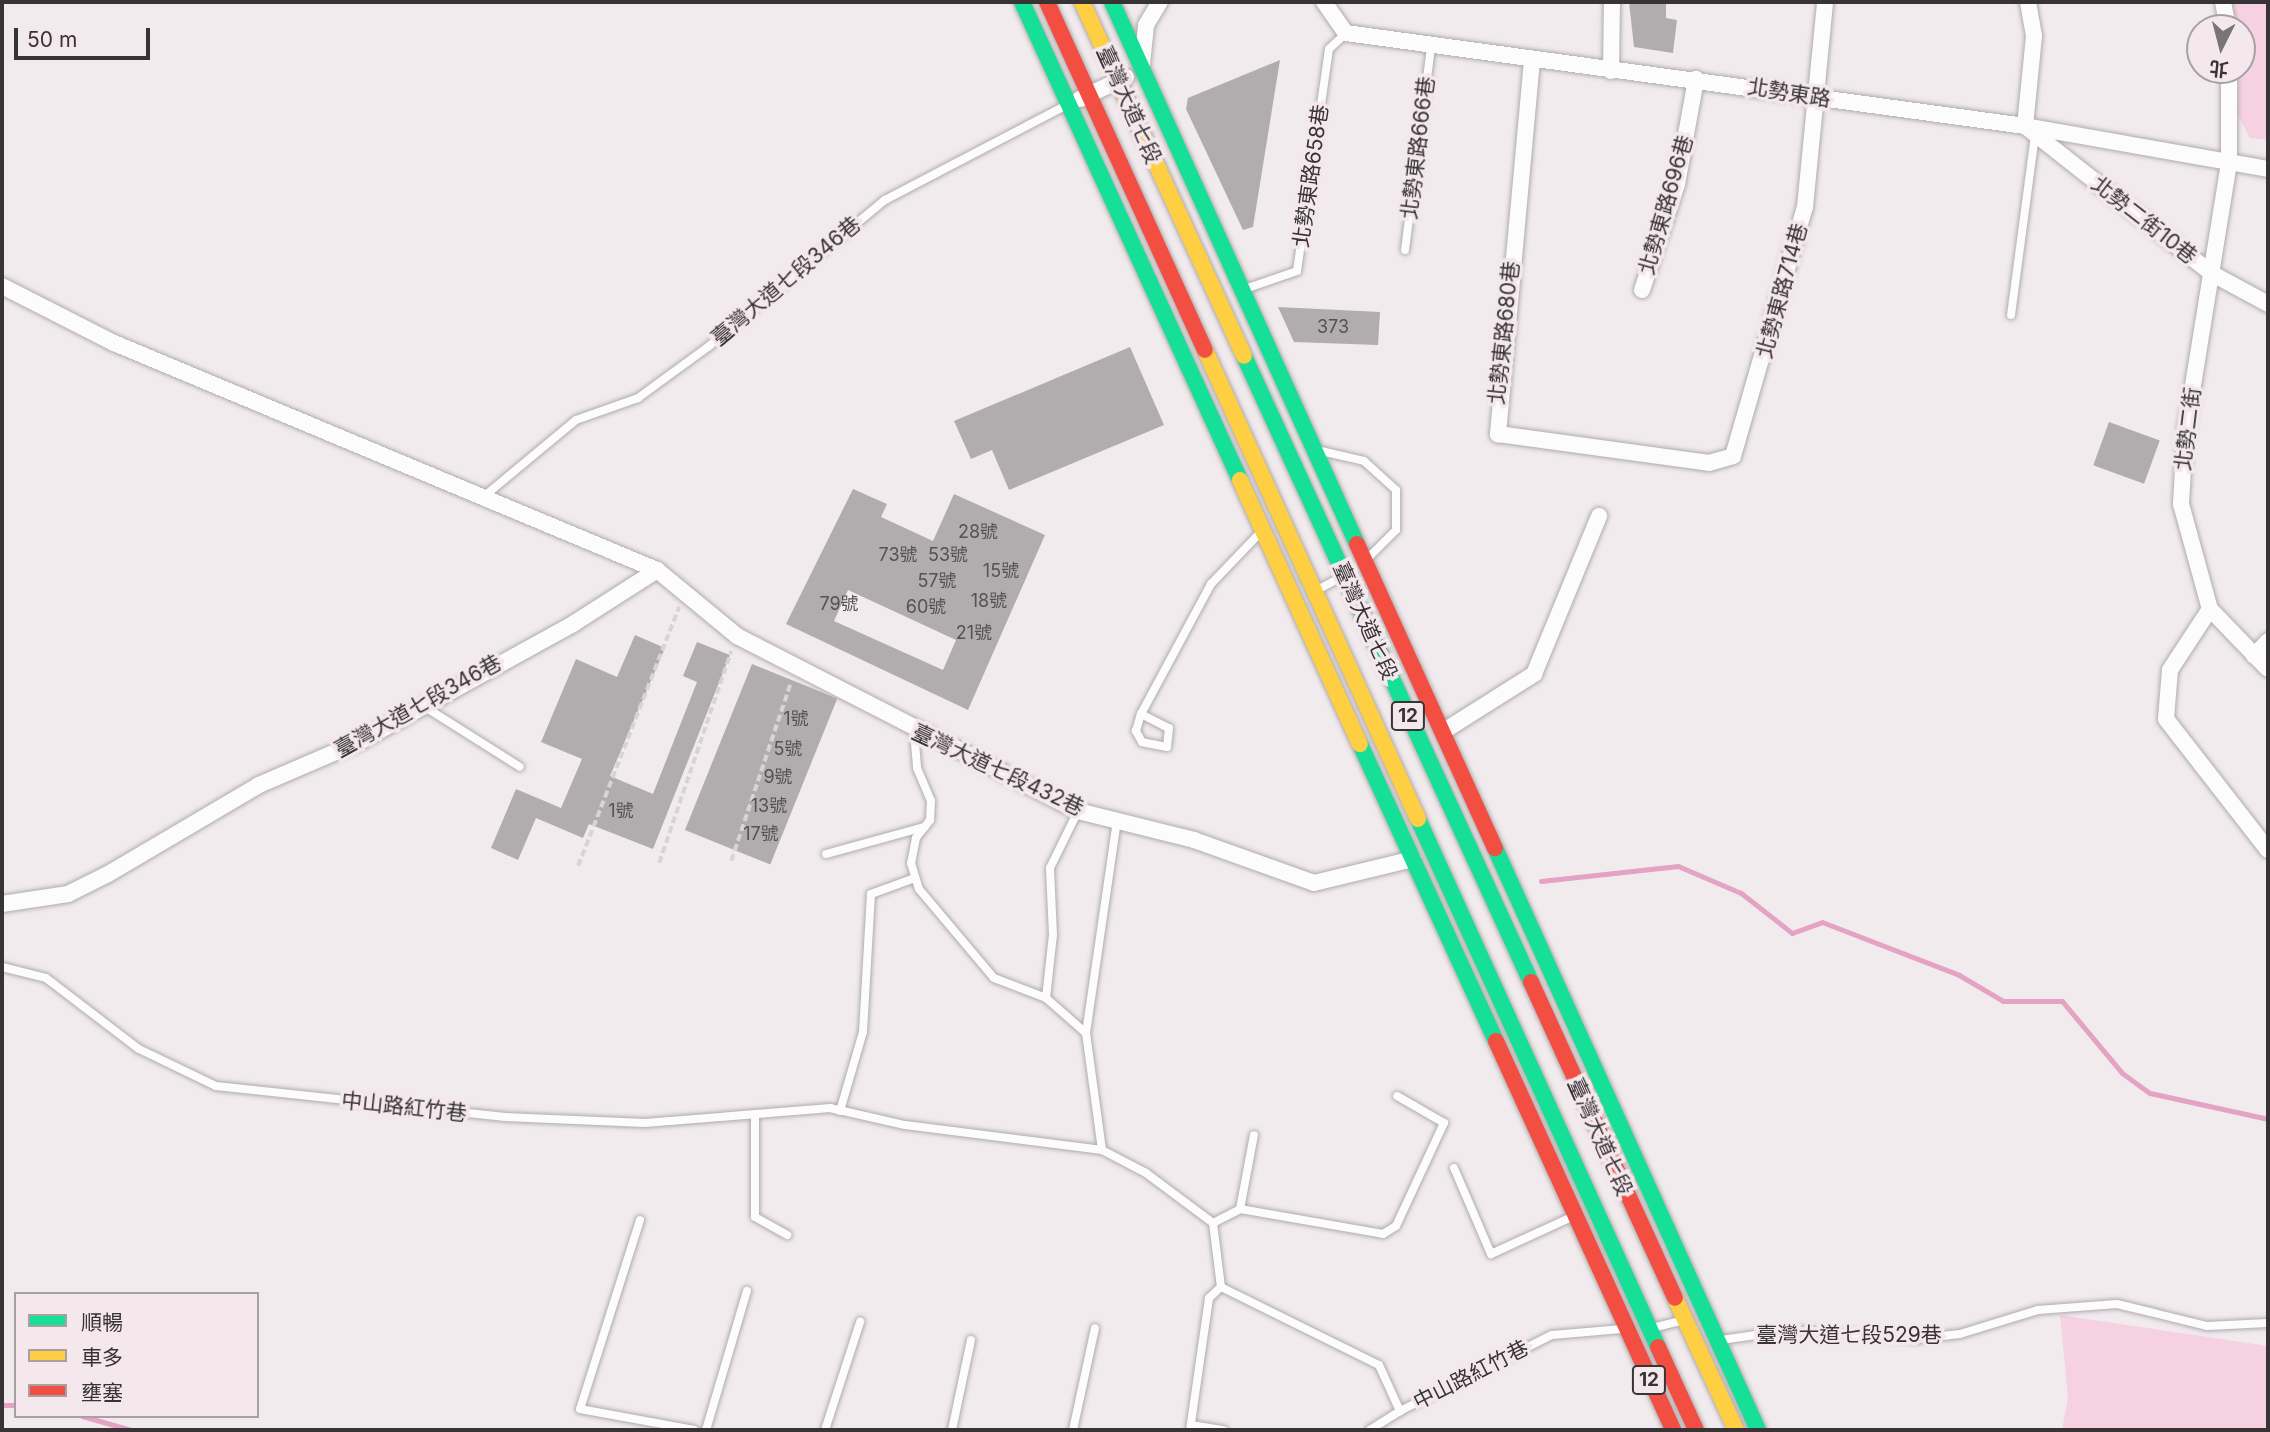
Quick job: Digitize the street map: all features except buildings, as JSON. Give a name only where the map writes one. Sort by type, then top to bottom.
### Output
[{"type":"main road","name":"12","points":[[1022,2],[1673,1430]]},
{"type":"main road","name":"臺灣大道七段","points":[[1047,2],[1696,1430]]},
{"type":"main road","name":"臺灣大道七段","points":[[1082,2],[1683,1320],[1736,1430]]},
{"type":"main road","name":"臺灣大道七段","points":[[1112,2],[1245,289],[1758,1430]]},
{"type":"street","points":[[1069,104],[1142,69],[1146,25],[1160,2]]},
{"type":"street","points":[[1324,2],[1346,33]]},
{"type":"street","points":[[1611,71],[1612,2]]},
{"type":"street","points":[[1820,99],[1825,2]]},
{"type":"street","points":[[2028,2],[2034,36],[2030,130]]},
{"type":"street","name":"北勢東路","points":[[1346,33],[1611,71],[1696,79],[2268,169]]},
{"type":"street","name":"北勢東路680巷","points":[[1532,60],[1498,434],[1505,440],[1709,463]]},
{"type":"street","name":"北勢東路696巷","points":[[1642,290],[1677,184],[1696,79]]},
{"type":"street","name":"北勢二街","points":[[2229,84],[2229,163],[2185,434],[2181,504],[2210,609],[2268,669]]},
{"type":"street","name":"北勢東路714巷","points":[[1709,463],[1733,456],[1746,421],[1804,208],[1820,99]]},
{"type":"street","name":"北勢二街10巷","points":[[2030,130],[2211,273],[2268,304]]},
{"type":"street","points":[[2,286],[114,343],[657,570]]},
{"type":"street","points":[[1444,732],[1534,674],[1599,516]]},
{"type":"street","name":"臺灣大道七段432巷","points":[[657,570],[737,636],[914,732],[1078,811],[1194,840],[1314,883],[1413,859]]},
{"type":"street","name":"臺灣大道七段346巷","points":[[2,904],[68,894],[259,785],[361,741],[419,703],[573,624],[657,570]]},
{"type":"street","points":[[2210,609],[2170,670],[2166,719],[2268,850]]},
{"type":"street","points":[[2254,656],[2268,641]]},
{"type":"lane","name":"北勢東路658巷","points":[[1245,289],[1297,271],[1329,49],[1346,33]]},
{"type":"lane","name":"北勢東路666巷","points":[[1405,250],[1431,46]]},
{"type":"lane","name":"臺灣大道七段346巷","points":[[482,498],[576,420],[638,398],[709,346],[885,200],[1069,104]]},
{"type":"lane","points":[[2011,315],[2030,130]]},
{"type":"lane","points":[[1292,461],[1318,451],[1364,461],[1396,490],[1396,530],[1366,560],[1344,575],[1296,600]]},
{"type":"lane","points":[[1141,714],[1169,728],[1167,747],[1142,742],[1136,731],[1141,714],[1211,584],[1264,529]]},
{"type":"lane","points":[[419,703],[520,767]]},
{"type":"lane","points":[[914,732],[917,768],[931,801],[911,863],[915,878],[975,961],[994,978],[1046,998],[1086,1033]]},
{"type":"lane","points":[[1046,998],[1050,868],[1078,811]]},
{"type":"lane","points":[[1102,1150],[1086,1033],[1117,821]]},
{"type":"lane","points":[[826,854],[924,827]]},
{"type":"lane","points":[[840,1111],[863,1032],[871,894],[915,878]]},
{"type":"lane","name":"中山路紅竹巷","points":[[2,967],[46,978],[139,1049],[180,1074],[216,1086],[505,1117],[645,1123],[755,1114],[840,1111],[1102,1150],[1213,1223]]},
{"type":"lane","points":[[1224,1430],[1190,1427],[1209,1298],[1221,1287],[1213,1223],[1240,1209],[1383,1234],[1396,1226],[1444,1123],[1397,1096]]},
{"type":"lane","points":[[755,1114],[755,1217],[787,1236]]},
{"type":"lane","points":[[1240,1209],[1254,1135]]},
{"type":"lane","points":[[1454,1168],[1491,1254],[1574,1217]]},
{"type":"lane","points":[[640,1220],[580,1409],[694,1430]]},
{"type":"lane","name":"中山路紅竹巷","points":[[1221,1287],[1379,1366],[1400,1411]]},
{"type":"lane","points":[[706,1430],[747,1291]]},
{"type":"lane","name":"臺灣大道七段529巷","points":[[1717,1341],[1790,1330],[1916,1339],[1960,1334],[2038,1310],[2117,1304],[2207,1326],[2268,1323]]},
{"type":"lane","name":"中山路紅竹巷","points":[[1369,1430],[1400,1411],[1552,1335],[1650,1329],[1707,1315]]},
{"type":"lane","points":[[825,1430],[860,1322]]},
{"type":"lane","points":[[1073,1430],[1095,1328]]},
{"type":"lane","points":[[952,1430],[971,1340]]},
{"type":"path","points":[[578,866],[684,592]]},
{"type":"path","points":[[659,863],[737,636]]},
{"type":"path","points":[[731,860],[796,666]]},
{"type":"shaded area","points":[[2231,2],[2268,2],[2268,140],[2250,138],[2237,114],[2239,84],[2256,84],[2256,14],[2233,14]]},
{"type":"shaded area","points":[[2060,1315],[2268,1346],[2268,1430],[2062,1430],[2068,1398]]},
{"type":"waterway","points":[[1541,881],[1678,866],[1741,893],[1792,933],[1822,922],[1959,975],[2003,1001],[2062,1001],[2122,1073],[2150,1093],[2268,1119]]},
{"type":"waterway","points":[[2,1405],[14,1405]]},
{"type":"waterway","points":[[89,1418],[131,1430]]},
{"type":"traffic: fast","points":[[1022,2],[1240,480]]},
{"type":"traffic: fast","points":[[1112,2],[1357,544]]},
{"type":"traffic: fast","points":[[1244,356],[1531,982]]},
{"type":"traffic: fast","points":[[1360,744],[1496,1041]]},
{"type":"traffic: fast","points":[[1418,819],[1658,1347]]},
{"type":"traffic: fast","points":[[1495,848],[1758,1430]]},
{"type":"traffic: slow","points":[[1082,2],[1244,356]]},
{"type":"traffic: slow","points":[[1205,350],[1418,819]]},
{"type":"traffic: slow","points":[[1240,480],[1360,744]]},
{"type":"traffic: slow","points":[[1675,1298],[1736,1430]]},
{"type":"traffic: jam","points":[[1047,2],[1205,350]]},
{"type":"traffic: jam","points":[[1357,544],[1495,848]]},
{"type":"traffic: jam","points":[[1531,982],[1675,1298]]},
{"type":"traffic: jam","points":[[1496,1041],[1673,1430]]},
{"type":"traffic: jam","points":[[1658,1347],[1696,1430]]}]
